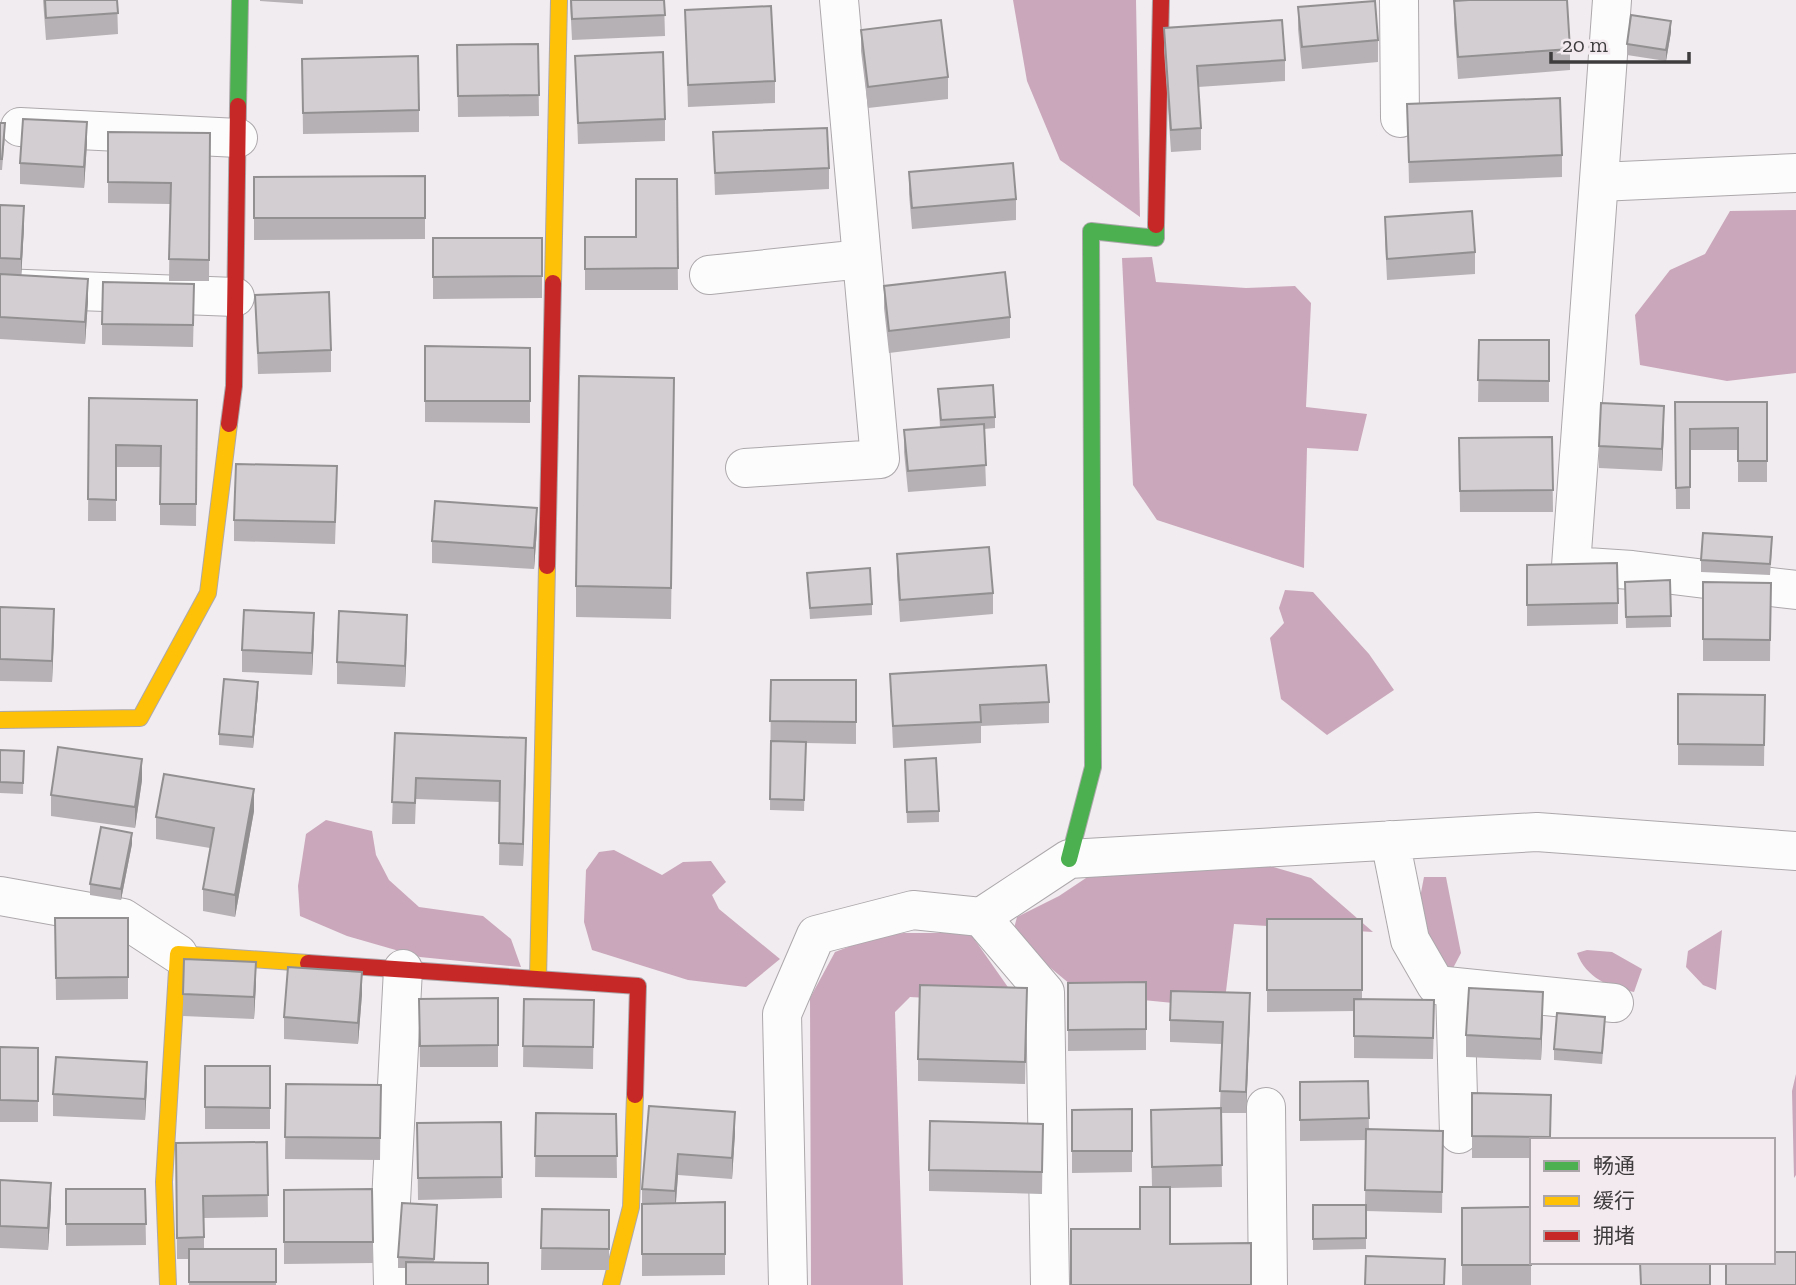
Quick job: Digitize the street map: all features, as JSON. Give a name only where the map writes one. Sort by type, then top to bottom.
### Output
[{"type":"street","points":[[0,720],[139,718],[208,593],[234,386],[240,0]]},
{"type":"street","points":[[538,979],[559,0]]},
{"type":"street","points":[[745,468],[880,459],[839,0]]},
{"type":"street","points":[[1069,859],[1093,767],[1091,231],[1156,238],[1161,0]]},
{"type":"street","points":[[1399,0],[1401,118]]},
{"type":"street","points":[[1612,0],[1571,566],[1632,570],[1796,590]]},
{"type":"street","points":[[20,127],[238,138]]},
{"type":"street","points":[[1599,182],[1796,173]]},
{"type":"street","points":[[709,275],[862,259]]},
{"type":"street","points":[[0,288],[235,297]]},
{"type":"street","points":[[788,1285],[782,1014],[816,935],[913,910],[981,917],[1069,859],[1537,832],[1796,851]]},
{"type":"street","points":[[1390,841],[1410,940],[1436,985],[1614,1003]]},
{"type":"street","points":[[0,896],[123,918],[178,954],[638,986],[631,1207],[611,1285]]},
{"type":"street","points":[[981,917],[1045,992],[1050,1285]]},
{"type":"street","points":[[168,1285],[164,1182],[178,954]]},
{"type":"street","points":[[393,1285],[391,1202],[403,969]]},
{"type":"street","points":[[1455,987],[1459,1134]]},
{"type":"street","points":[[1266,1107],[1268,1285]]},
{"type":"shaded area","points":[[1013,0],[1136,0],[1140,217],[1060,160],[1027,81]]},
{"type":"shaded area","points":[[1796,210],[1796,373],[1727,381],[1640,365],[1635,315],[1670,270],[1705,254],[1730,211]]},
{"type":"shaded area","points":[[1152,257],[1156,282],[1246,288],[1295,286],[1311,303],[1306,407],[1367,414],[1358,451],[1307,448],[1304,568],[1157,520],[1133,485],[1122,258]]},
{"type":"shaded area","points":[[1285,590],[1313,592],[1369,654],[1394,690],[1327,735],[1281,699],[1270,638],[1284,623],[1279,608]]},
{"type":"shaded area","points":[[326,820],[372,831],[376,855],[389,880],[419,907],[483,916],[511,939],[521,967],[420,957],[347,936],[300,916],[298,886],[306,834]]},
{"type":"shaded area","points":[[614,850],[662,875],[683,862],[711,861],[726,882],[712,895],[719,909],[780,959],[746,987],[688,980],[592,950],[584,922],[586,870],[599,852]]},
{"type":"shaded area","points":[[1250,860],[1311,878],[1373,932],[1234,924],[1224,1008],[1082,994],[1012,936],[1017,917],[1059,896],[1095,872]]},
{"type":"shaded area","points":[[1424,877],[1446,877],[1461,953],[1451,972],[1438,969],[1418,908]]},
{"type":"shaded area","points":[[1722,930],[1716,990],[1703,985],[1686,967],[1688,951]]},
{"type":"shaded area","points":[[904,933],[970,933],[1019,1003],[910,997],[895,1012],[903,1285],[811,1285],[810,998],[835,952],[877,936]]},
{"type":"shaded area","points":[[1587,950],[1612,952],[1642,969],[1634,992],[1607,984],[1592,975],[1577,953]]},
{"type":"shaded area","points":[[1796,1074],[1796,1175],[1794,1178],[1792,1091]]},
{"type":"building","points":[[45,0],[117,0],[118,13],[46,18]]},
{"type":"building","points":[[571,0],[664,0],[665,15],[572,19]]},
{"type":"building","points":[[1567,0],[1570,49],[1458,57],[1454,1]]},
{"type":"building","points":[[1375,1],[1378,40],[1302,47],[1298,7]]},
{"type":"building","points":[[771,6],[775,81],[688,85],[685,10]]},
{"type":"building","points":[[1631,15],[1671,21],[1666,50],[1627,44]]},
{"type":"building","points":[[941,20],[948,77],[868,87],[861,30]]},
{"type":"building","points":[[1282,20],[1285,60],[1197,66],[1201,128],[1171,130],[1164,28]]},
{"type":"building","points":[[538,44],[539,95],[458,96],[457,45]]},
{"type":"building","points":[[663,52],[665,119],[578,123],[575,56]]},
{"type":"building","points":[[418,56],[419,110],[303,113],[302,59]]},
{"type":"building","points":[[1560,98],[1562,155],[1409,162],[1407,104]]},
{"type":"building","points":[[23,119],[87,122],[84,167],[20,163]]},
{"type":"building","points":[[0,123],[5,123],[2,159],[0,159]]},
{"type":"building","points":[[827,128],[829,168],[715,173],[713,132]]},
{"type":"building","points":[[108,132],[210,133],[209,260],[169,259],[171,183],[108,182]]},
{"type":"building","points":[[1013,163],[1016,199],[912,208],[909,172]]},
{"type":"building","points":[[425,176],[425,218],[254,218],[254,177]]},
{"type":"building","points":[[636,179],[677,179],[678,268],[585,269],[585,237],[636,237]]},
{"type":"building","points":[[0,205],[24,206],[21,259],[0,258]]},
{"type":"building","points":[[1472,211],[1475,252],[1387,259],[1385,217]]},
{"type":"building","points":[[433,238],[542,238],[542,276],[433,277]]},
{"type":"building","points":[[1005,272],[1010,317],[889,331],[884,286]]},
{"type":"building","points":[[0,274],[88,279],[85,322],[0,317]]},
{"type":"building","points":[[103,282],[194,284],[193,325],[102,324]]},
{"type":"building","points":[[329,292],[331,350],[258,353],[255,295]]},
{"type":"building","points":[[1479,340],[1549,340],[1549,381],[1478,380]]},
{"type":"building","points":[[425,346],[530,348],[530,401],[425,401]]},
{"type":"building","points":[[579,376],[674,378],[671,588],[576,586]]},
{"type":"building","points":[[993,385],[995,417],[941,420],[938,389]]},
{"type":"building","points":[[89,398],[197,400],[196,504],[160,504],[161,446],[116,445],[116,500],[88,499]]},
{"type":"building","points":[[1675,402],[1767,402],[1767,461],[1738,461],[1738,428],[1690,429],[1690,487],[1676,488]]},
{"type":"building","points":[[1601,403],[1664,406],[1662,449],[1599,446]]},
{"type":"building","points":[[984,424],[986,465],[908,471],[904,430]]},
{"type":"building","points":[[1552,437],[1553,490],[1460,491],[1459,438]]},
{"type":"building","points":[[236,464],[337,466],[335,522],[234,520]]},
{"type":"building","points":[[435,501],[537,508],[534,548],[432,541]]},
{"type":"building","points":[[1703,533],[1772,537],[1770,564],[1701,560]]},
{"type":"building","points":[[989,547],[993,593],[900,600],[897,554]]},
{"type":"building","points":[[1617,563],[1618,603],[1527,605],[1527,565]]},
{"type":"building","points":[[870,568],[872,604],[810,608],[807,573]]},
{"type":"building","points":[[1670,580],[1671,616],[1626,617],[1625,582]]},
{"type":"building","points":[[1703,582],[1771,583],[1770,640],[1703,639]]},
{"type":"building","points":[[0,607],[54,609],[52,661],[0,659]]},
{"type":"building","points":[[244,610],[314,613],[312,653],[242,650]]},
{"type":"building","points":[[339,611],[407,615],[405,666],[337,662]]},
{"type":"building","points":[[1046,665],[1049,702],[980,705],[981,722],[893,726],[890,674]]},
{"type":"building","points":[[224,679],[258,682],[253,737],[219,734]]},
{"type":"building","points":[[771,680],[856,680],[856,722],[770,721]]},
{"type":"building","points":[[1678,694],[1765,695],[1764,745],[1678,744]]},
{"type":"building","points":[[395,733],[526,738],[523,844],[499,843],[500,781],[416,778],[415,803],[392,802]]},
{"type":"building","points":[[771,741],[806,742],[804,800],[770,799]]},
{"type":"building","points":[[58,747],[142,759],[135,807],[51,795]]},
{"type":"building","points":[[0,750],[24,751],[23,783],[0,782]]},
{"type":"building","points":[[936,758],[939,811],[907,812],[905,760]]},
{"type":"building","points":[[164,774],[254,789],[235,895],[203,889],[214,828],[156,817]]},
{"type":"building","points":[[101,827],[132,833],[121,889],[90,884]]},
{"type":"building","points":[[55,918],[128,918],[128,977],[56,978]]},
{"type":"building","points":[[1267,919],[1362,919],[1362,990],[1267,990]]},
{"type":"building","points":[[184,959],[256,962],[254,997],[183,994]]},
{"type":"building","points":[[288,967],[362,972],[358,1023],[284,1017]]},
{"type":"building","points":[[1146,982],[1146,1029],[1068,1030],[1068,983]]},
{"type":"building","points":[[920,985],[1027,988],[1025,1062],[918,1059]]},
{"type":"building","points":[[1469,988],[1543,992],[1541,1039],[1466,1035]]},
{"type":"building","points":[[1171,991],[1250,993],[1246,1092],[1220,1091],[1223,1022],[1170,1020]]},
{"type":"building","points":[[498,998],[498,1045],[420,1046],[419,999]]},
{"type":"building","points":[[524,999],[594,1000],[593,1047],[523,1046]]},
{"type":"building","points":[[1354,999],[1434,1000],[1433,1038],[1354,1036]]},
{"type":"building","points":[[1557,1013],[1605,1017],[1602,1053],[1554,1049]]},
{"type":"building","points":[[0,1047],[38,1048],[38,1101],[0,1100]]},
{"type":"building","points":[[56,1057],[147,1062],[145,1099],[53,1094]]},
{"type":"building","points":[[205,1066],[270,1066],[270,1108],[205,1107]]},
{"type":"building","points":[[1368,1081],[1369,1118],[1300,1120],[1300,1082]]},
{"type":"building","points":[[286,1084],[381,1085],[380,1138],[285,1137]]},
{"type":"building","points":[[1472,1093],[1551,1095],[1550,1137],[1472,1136]]},
{"type":"building","points":[[649,1106],[735,1112],[732,1158],[678,1154],[675,1191],[642,1189]]},
{"type":"building","points":[[1221,1108],[1222,1165],[1152,1167],[1151,1110]]},
{"type":"building","points":[[1132,1109],[1132,1151],[1072,1151],[1072,1110]]},
{"type":"building","points":[[536,1113],[616,1114],[617,1156],[535,1156]]},
{"type":"building","points":[[930,1121],[1043,1124],[1042,1172],[929,1170]]},
{"type":"building","points":[[501,1122],[502,1177],[418,1178],[417,1123]]},
{"type":"building","points":[[1366,1129],[1443,1131],[1442,1192],[1365,1190]]},
{"type":"building","points":[[267,1142],[268,1195],[203,1196],[204,1237],[177,1238],[176,1143]]},
{"type":"building","points":[[0,1180],[51,1183],[48,1228],[0,1226]]},
{"type":"building","points":[[1140,1187],[1170,1187],[1170,1244],[1251,1243],[1251,1285],[1071,1285],[1071,1229],[1140,1229]]},
{"type":"building","points":[[66,1189],[145,1189],[146,1224],[66,1224]]},
{"type":"building","points":[[372,1189],[373,1242],[284,1242],[284,1190]]},
{"type":"building","points":[[725,1202],[725,1254],[642,1254],[642,1204]]},
{"type":"building","points":[[402,1203],[437,1205],[434,1259],[398,1257]]},
{"type":"building","points":[[1313,1205],[1366,1205],[1366,1238],[1313,1239]]},
{"type":"building","points":[[1530,1207],[1531,1265],[1462,1265],[1462,1208]]},
{"type":"building","points":[[542,1209],[609,1210],[609,1249],[541,1248]]},
{"type":"building","points":[[189,1249],[276,1249],[276,1282],[189,1282]]},
{"type":"building","points":[[1775,1252],[1796,1252],[1796,1285],[1726,1285],[1726,1264],[1775,1264]]},
{"type":"building","points":[[1366,1256],[1445,1259],[1444,1285],[1365,1285]]},
{"type":"building","points":[[406,1262],[488,1263],[488,1285],[406,1285]]},
{"type":"building","points":[[1640,1264],[1710,1264],[1710,1285],[1641,1285]]},
{"type":"traffic: fast","points":[[238,106],[240,0]]},
{"type":"traffic: fast","points":[[1069,859],[1093,767],[1091,231],[1156,238],[1156,225]]},
{"type":"traffic: slow","points":[[553,283],[559,0]]},
{"type":"traffic: slow","points":[[0,720],[140,718],[208,593],[229,424]]},
{"type":"traffic: slow","points":[[538,979],[547,566]]},
{"type":"traffic: slow","points":[[168,1285],[164,1182],[178,954],[308,963]]},
{"type":"traffic: slow","points":[[611,1285],[631,1207],[635,1095]]},
{"type":"traffic: jam","points":[[1156,225],[1161,0]]},
{"type":"traffic: jam","points":[[229,424],[234,386],[238,106]]},
{"type":"traffic: jam","points":[[547,566],[553,283]]},
{"type":"traffic: jam","points":[[308,963],[638,986],[635,1095]]}]
